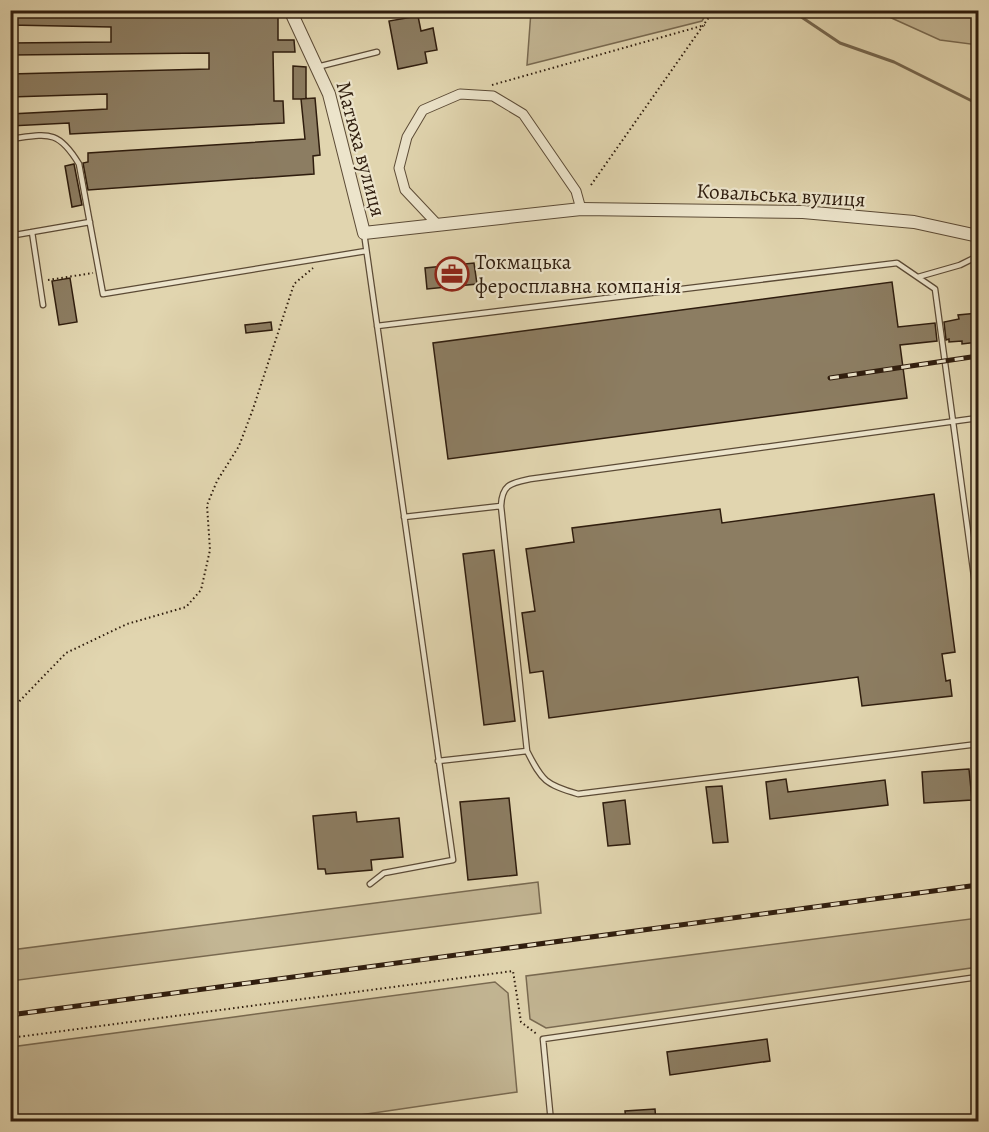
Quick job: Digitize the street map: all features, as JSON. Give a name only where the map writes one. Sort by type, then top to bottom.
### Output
[{"type":"street","name":"Матюха вулиця","points":[[290,10],[329,94],[364,233]]},
{"type":"street","points":[[437,224],[405,190],[399,168],[407,137],[423,110],[460,94],[493,96],[523,114],[576,191],[581,209]]},
{"type":"street","name":"Ковальська вулиця","points":[[364,233],[581,209],[803,212],[915,222],[978,236]]},
{"type":"lane","points":[[317,67],[377,52]]},
{"type":"lane","points":[[10,139],[48,134],[68,146],[79,164],[103,294],[366,251]]},
{"type":"lane","points":[[15,235],[90,222]]},
{"type":"lane","points":[[32,232],[43,305]]},
{"type":"lane","points":[[364,233],[453,860],[384,873],[370,884]]},
{"type":"lane","points":[[918,277],[960,265],[978,256]]},
{"type":"lane","points":[[377,326],[897,263],[935,289],[978,606]]},
{"type":"lane","points":[[978,418],[530,479],[512,482],[501,493],[527,751],[540,777],[558,788],[578,794],[978,744]]},
{"type":"lane","points":[[404,517],[501,506]]},
{"type":"lane","points":[[438,760],[527,751]]},
{"type":"lane","points":[[552,1122],[543,1038],[978,977]]},
{"type":"path","points":[[591,185],[714,10]]},
{"type":"path","points":[[482,88],[705,25]]},
{"type":"path","points":[[10,711],[66,653],[127,624],[186,607],[201,590],[210,550],[207,505],[217,482],[239,446],[294,284],[326,257]]},
{"type":"path","points":[[39,281],[99,272]]},
{"type":"path","points":[[10,1038],[513,971],[521,1022],[543,1038]]},
{"type":"shaded area","points":[[531,10],[708,11],[702,21],[527,65]]},
{"type":"shaded area","points":[[876,11],[978,11],[978,45],[940,40]]},
{"type":"shaded area","points":[[538,882],[541,913],[11,981],[11,950]]},
{"type":"shaded area","points":[[978,918],[978,967],[546,1028],[530,1019],[526,976]]},
{"type":"shaded area","points":[[495,982],[508,993],[517,1092],[312,1122],[11,1121],[11,1047]]},
{"type":"building","points":[[10,10],[278,10],[278,40],[294,40],[295,52],[273,52],[274,101],[283,101],[284,123],[70,134],[69,123],[10,126],[10,114],[107,109],[107,94],[10,97],[10,74],[209,69],[209,53],[10,55],[10,43],[111,42],[111,27],[10,25]]},
{"type":"building","points":[[418,16],[421,31],[433,28],[437,50],[425,52],[427,63],[398,69],[389,21]]},
{"type":"building","points":[[293,66],[306,67],[306,99],[293,99]]},
{"type":"building","points":[[315,98],[320,155],[313,156],[314,174],[88,190],[83,163],[88,162],[88,153],[305,139],[301,99]]},
{"type":"building","points":[[74,164],[82,205],[72,207],[65,166]]},
{"type":"building","points":[[474,263],[477,284],[427,289],[425,268]]},
{"type":"building","points":[[70,278],[77,322],[59,325],[52,281]]},
{"type":"building","points":[[892,282],[898,327],[935,323],[937,341],[900,345],[907,398],[448,459],[433,343]]},
{"type":"building","points":[[978,313],[978,342],[962,344],[962,341],[949,342],[949,339],[946,340],[944,322],[959,319],[958,315]]},
{"type":"building","points":[[271,322],[272,330],[246,333],[245,325]]},
{"type":"building","points":[[934,494],[955,652],[942,654],[946,681],[950,680],[952,696],[862,706],[858,677],[549,718],[543,671],[530,673],[522,613],[535,611],[526,549],[574,542],[572,528],[720,509],[722,523]]},
{"type":"building","points":[[494,550],[515,721],[484,725],[463,554]]},
{"type":"building","points":[[969,769],[972,800],[924,803],[922,772]]},
{"type":"building","points":[[786,779],[788,792],[885,780],[888,805],[770,819],[766,782]]},
{"type":"building","points":[[722,786],[728,842],[713,843],[706,787]]},
{"type":"building","points":[[509,798],[517,875],[468,880],[460,802]]},
{"type":"building","points":[[625,800],[630,844],[608,846],[603,803]]},
{"type":"building","points":[[356,812],[357,822],[399,818],[403,857],[371,860],[372,870],[326,874],[325,869],[318,869],[313,816]]},
{"type":"building","points":[[767,1039],[770,1061],[670,1075],[667,1052]]},
{"type":"building","points":[[655,1109],[656,1122],[626,1122],[625,1111]]},
{"type":"waterway","points":[[791,10],[840,43],[894,62],[978,104]]},
{"type":"railway","points":[[830,378],[978,356]]},
{"type":"railway","points":[[10,1015],[978,885]]},
{"type":"place","name":"Токмацька феросплавна компанія","points":[[452,274]]}]
